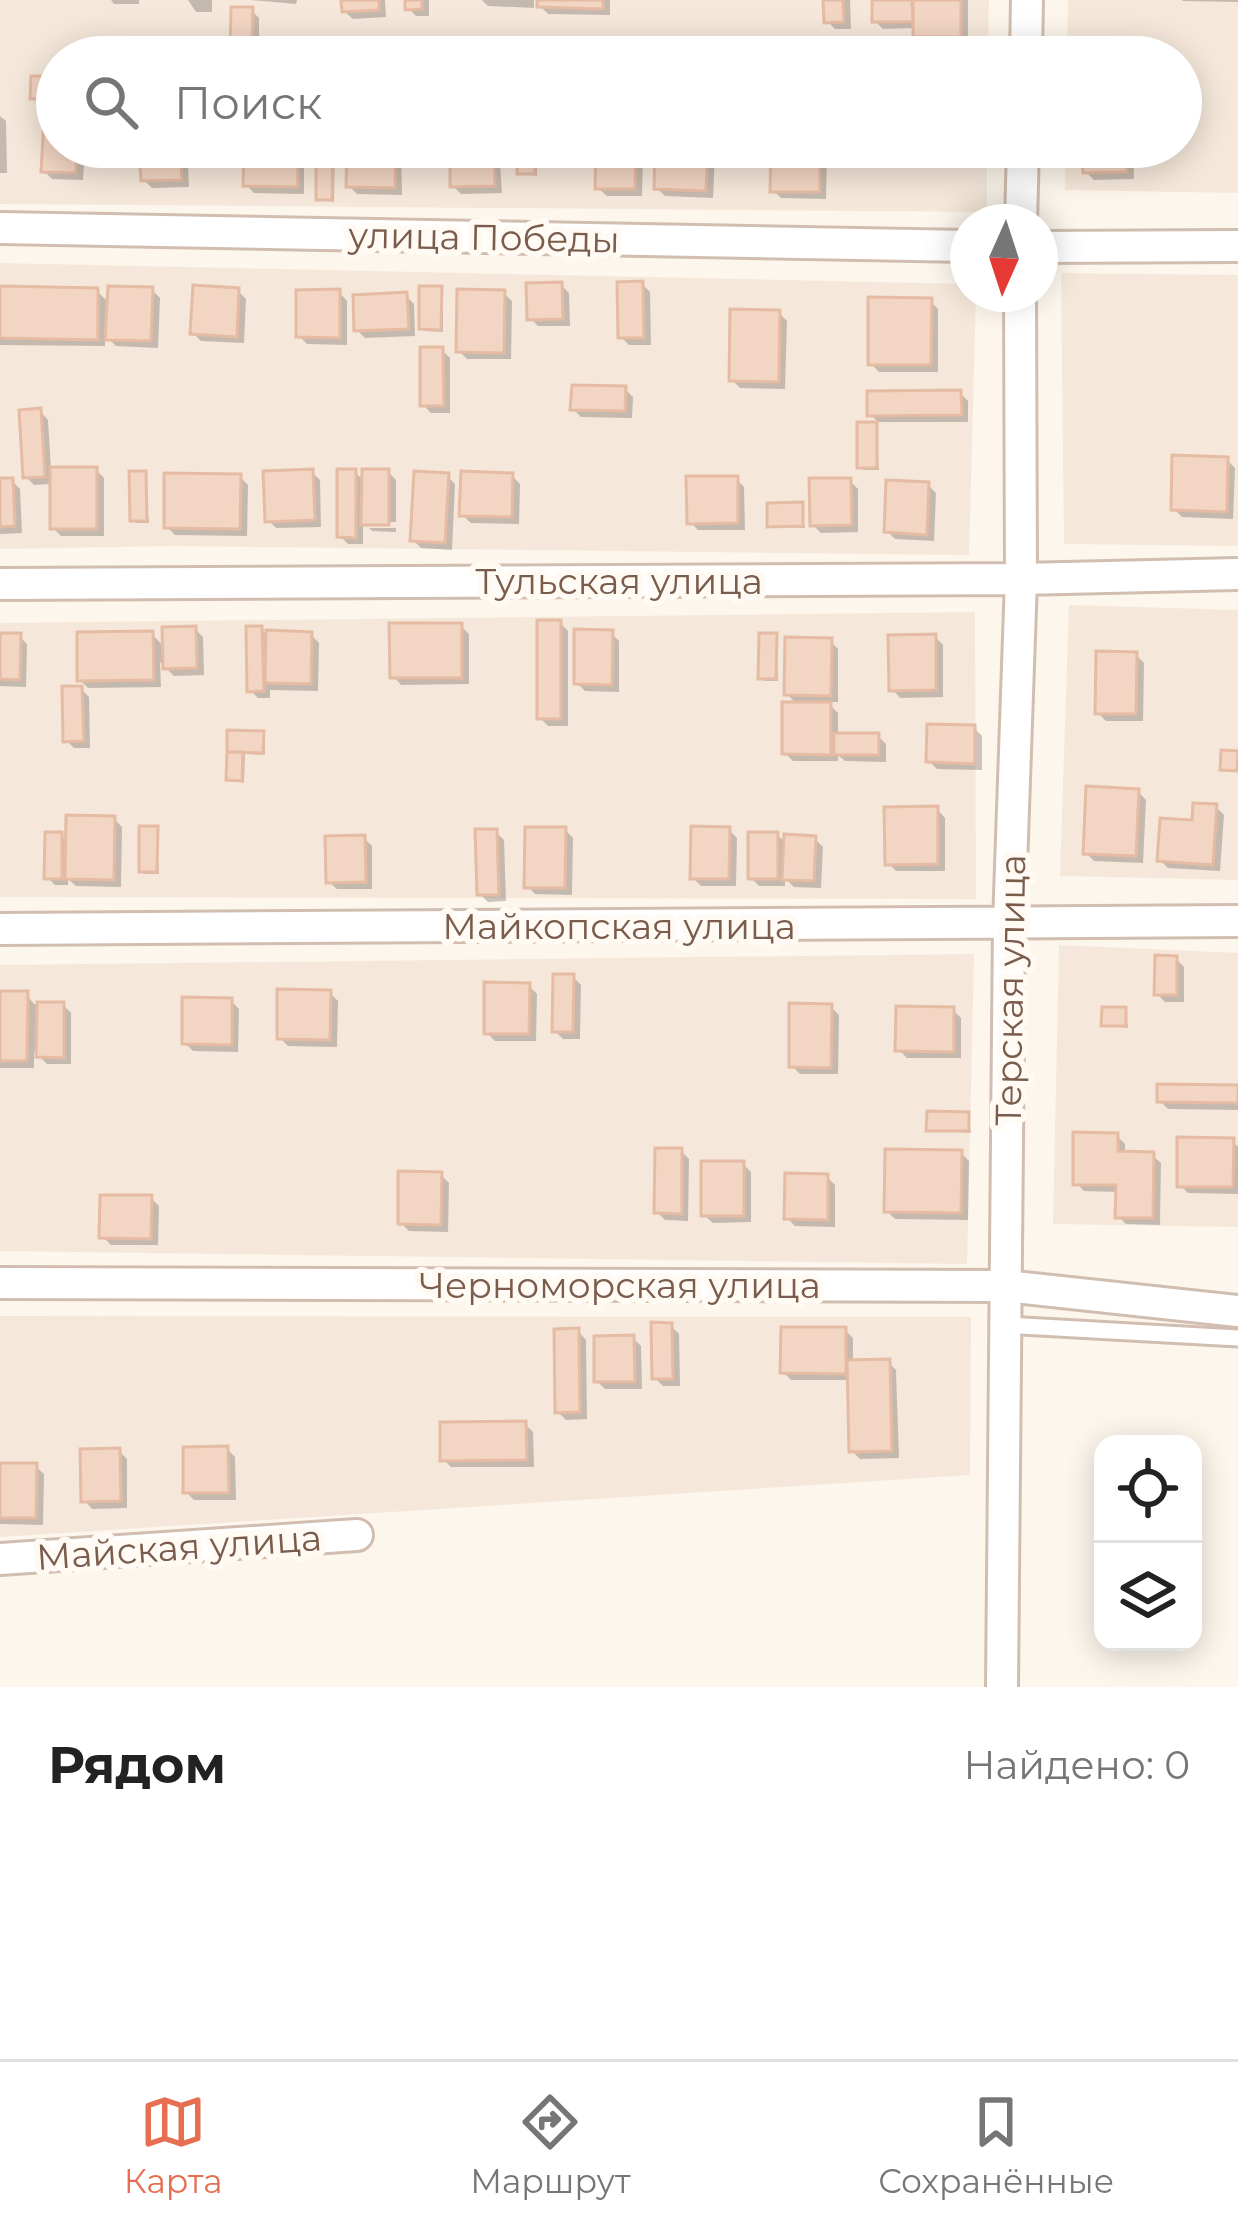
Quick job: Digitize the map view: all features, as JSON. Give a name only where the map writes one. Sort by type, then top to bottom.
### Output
[{"type":"street","points":[[1026,36],[1027,0]]},
{"type":"street","points":[[1021,204],[1022,168]]},
{"type":"street","name":"улица Победы","points":[[0,228],[950,246]]},
{"type":"street","points":[[1058,247],[1238,246]]},
{"type":"street","name":"Терская улица","points":[[1002,1687],[1009,924],[1021,579],[1020,312]]},
{"type":"street","name":"Тульская улица","points":[[0,584],[1238,574]]},
{"type":"street","name":"Майкопская улица","points":[[0,929],[1238,921]]},
{"type":"street","name":"Черноморская улица","points":[[0,1283],[1006,1286],[1238,1311]]},
{"type":"street","name":"Майская улица","points":[[0,1559],[358,1535]]},
{"type":"lane","points":[[1006,1325],[1238,1338]]},
{"type":"shaded area","points":[[0,0],[989,0],[988,36],[36,36],[36,168],[987,168],[987,204],[950,204],[950,212],[0,204]]},
{"type":"shaded area","points":[[1068,0],[1238,0],[1238,193],[1065,190],[1066,168],[1202,168],[1202,36],[1067,36]]},
{"type":"shaded area","points":[[0,263],[950,284],[950,312],[976,312],[969,555],[174,546],[0,549]]},
{"type":"shaded area","points":[[1061,273],[1238,275],[1238,546],[1064,544]]},
{"type":"shaded area","points":[[1069,605],[1238,610],[1238,880],[1060,876]]},
{"type":"shaded area","points":[[975,612],[976,899],[0,897],[0,623]]},
{"type":"shaded area","points":[[1059,945],[1238,953],[1238,1227],[1053,1224]]},
{"type":"shaded area","points":[[974,954],[967,1264],[0,1251],[0,965]]},
{"type":"shaded area","points":[[0,1316],[971,1317],[970,1475],[0,1537]]},
{"type":"building","points":[[341,0],[379,0],[379,10],[342,12]]},
{"type":"building","points":[[405,0],[422,0],[422,9],[405,10]]},
{"type":"building","points":[[537,0],[603,0],[603,9],[537,7]]},
{"type":"building","points":[[823,0],[843,0],[844,22],[824,23]]},
{"type":"building","points":[[872,0],[912,0],[913,22],[872,22]]},
{"type":"building","points":[[913,0],[961,0],[961,36],[913,36]]},
{"type":"building","points":[[231,7],[253,7],[252,36],[230,36]]},
{"type":"building","points":[[31,76],[36,76],[36,99],[30,99]]},
{"type":"building","points":[[41,168],[76,168],[76,173],[41,172]]},
{"type":"building","points":[[140,168],[181,168],[182,180],[141,181]]},
{"type":"building","points":[[243,168],[298,168],[298,187],[243,186]]},
{"type":"building","points":[[316,168],[333,168],[332,200],[316,200]]},
{"type":"building","points":[[346,168],[395,168],[395,188],[346,187]]},
{"type":"building","points":[[450,168],[495,168],[495,186],[450,187]]},
{"type":"building","points":[[517,168],[535,168],[535,174],[517,174]]},
{"type":"building","points":[[596,168],[636,168],[635,189],[595,189]]},
{"type":"building","points":[[654,168],[707,168],[706,191],[654,189]]},
{"type":"building","points":[[771,168],[820,168],[820,192],[770,192]]},
{"type":"building","points":[[1083,168],[1127,168],[1127,172],[1083,173]]},
{"type":"building","points":[[643,281],[644,338],[618,338],[617,282]]},
{"type":"building","points":[[562,282],[563,319],[527,320],[526,283]]},
{"type":"building","points":[[193,285],[239,288],[237,337],[190,334]]},
{"type":"building","points":[[0,286],[98,288],[98,340],[0,338]]},
{"type":"building","points":[[108,286],[153,287],[151,341],[105,340]]},
{"type":"building","points":[[419,286],[442,286],[441,330],[419,329]]},
{"type":"building","points":[[340,289],[340,338],[296,337],[296,290]]},
{"type":"building","points":[[457,289],[505,290],[504,353],[456,352]]},
{"type":"building","points":[[407,292],[409,329],[354,331],[353,295]]},
{"type":"building","points":[[868,297],[932,298],[931,365],[868,365]]},
{"type":"building","points":[[730,309],[780,310],[779,382],[729,381]]},
{"type":"building","points":[[420,347],[443,347],[444,406],[420,406]]},
{"type":"building","points":[[572,385],[626,386],[625,411],[570,410]]},
{"type":"building","points":[[961,390],[962,415],[867,416],[867,391]]},
{"type":"building","points":[[41,408],[45,477],[23,478],[19,410]]},
{"type":"building","points":[[857,422],[877,422],[877,468],[857,468]]},
{"type":"building","points":[[1172,455],[1228,457],[1227,512],[1171,510]]},
{"type":"building","points":[[50,467],[97,467],[97,529],[50,529]]},
{"type":"building","points":[[313,469],[315,520],[265,522],[263,471]]},
{"type":"building","points":[[337,469],[356,469],[356,538],[337,537]]},
{"type":"building","points":[[362,469],[389,469],[389,525],[361,525]]},
{"type":"building","points":[[129,471],[146,471],[147,521],[130,521]]},
{"type":"building","points":[[414,471],[449,473],[445,543],[410,541]]},
{"type":"building","points":[[461,471],[513,473],[512,517],[459,516]]},
{"type":"building","points":[[164,473],[241,474],[240,529],[164,528]]},
{"type":"building","points":[[686,476],[738,476],[738,523],[687,524]]},
{"type":"building","points":[[0,478],[13,478],[15,526],[0,527]]},
{"type":"building","points":[[809,478],[851,478],[852,525],[810,526]]},
{"type":"building","points":[[886,480],[929,482],[927,535],[884,532]]},
{"type":"building","points":[[803,502],[803,526],[767,527],[767,503]]},
{"type":"building","points":[[537,620],[561,620],[561,719],[537,719]]},
{"type":"building","points":[[389,623],[462,623],[462,678],[390,678]]},
{"type":"building","points":[[196,626],[197,668],[163,669],[162,627]]},
{"type":"building","points":[[246,626],[262,626],[264,691],[247,692]]},
{"type":"building","points":[[574,629],[613,630],[612,685],[574,684]]},
{"type":"building","points":[[266,630],[312,632],[311,684],[265,683]]},
{"type":"building","points":[[153,631],[154,680],[77,681],[77,632]]},
{"type":"building","points":[[0,633],[21,633],[20,680],[0,679]]},
{"type":"building","points":[[759,633],[777,633],[776,679],[758,679]]},
{"type":"building","points":[[936,634],[936,690],[889,691],[888,635]]},
{"type":"building","points":[[785,637],[832,638],[831,696],[784,695]]},
{"type":"building","points":[[1096,651],[1137,652],[1136,714],[1095,714]]},
{"type":"building","points":[[62,686],[82,686],[84,741],[63,742]]},
{"type":"building","points":[[782,702],[831,702],[831,755],[782,754]]},
{"type":"building","points":[[927,724],[975,725],[975,764],[926,762]]},
{"type":"building","points":[[227,730],[264,731],[263,753],[227,752]]},
{"type":"building","points":[[834,733],[879,733],[879,755],[834,755]]},
{"type":"building","points":[[1221,750],[1238,751],[1237,771],[1220,770]]},
{"type":"building","points":[[227,752],[243,752],[242,781],[226,780]]},
{"type":"building","points":[[1086,786],[1139,789],[1136,856],[1083,854]]},
{"type":"building","points":[[1193,803],[1217,804],[1213,865],[1157,861],[1160,818],[1192,820]]},
{"type":"building","points":[[938,806],[938,864],[885,865],[884,807]]},
{"type":"building","points":[[66,815],[115,816],[114,880],[65,879]]},
{"type":"building","points":[[139,826],[158,826],[157,872],[139,872]]},
{"type":"building","points":[[691,826],[730,827],[729,879],[690,879]]},
{"type":"building","points":[[525,827],[566,827],[565,888],[524,888]]},
{"type":"building","points":[[475,829],[497,829],[499,895],[477,895]]},
{"type":"building","points":[[45,832],[62,832],[62,879],[44,879]]},
{"type":"building","points":[[748,832],[778,832],[778,879],[748,879]]},
{"type":"building","points":[[784,834],[816,836],[814,881],[782,880]]},
{"type":"building","points":[[365,835],[366,882],[326,883],[325,836]]},
{"type":"building","points":[[1155,955],[1177,956],[1177,995],[1154,995]]},
{"type":"building","points":[[553,974],[574,974],[573,1032],[552,1032]]},
{"type":"building","points":[[484,982],[530,983],[529,1034],[484,1034]]},
{"type":"building","points":[[277,989],[331,990],[330,1040],[277,1039]]},
{"type":"building","points":[[0,991],[28,991],[27,1061],[0,1061]]},
{"type":"building","points":[[182,997],[232,998],[232,1045],[182,1044]]},
{"type":"building","points":[[37,1002],[64,1002],[64,1058],[36,1057]]},
{"type":"building","points":[[789,1003],[832,1004],[831,1068],[789,1067]]},
{"type":"building","points":[[896,1006],[954,1007],[954,1052],[895,1051]]},
{"type":"building","points":[[1102,1007],[1126,1007],[1126,1026],[1101,1026]]},
{"type":"building","points":[[1157,1084],[1238,1085],[1238,1103],[1157,1102]]},
{"type":"building","points":[[927,1111],[969,1112],[969,1131],[926,1131]]},
{"type":"building","points":[[1073,1132],[1118,1133],[1118,1151],[1154,1152],[1153,1218],[1115,1218],[1116,1185],[1073,1185]]},
{"type":"building","points":[[1177,1137],[1234,1138],[1233,1187],[1177,1187]]},
{"type":"building","points":[[655,1148],[682,1148],[682,1214],[654,1213]]},
{"type":"building","points":[[885,1149],[962,1150],[961,1213],[884,1212]]},
{"type":"building","points":[[701,1161],[744,1161],[744,1216],[701,1216]]},
{"type":"building","points":[[398,1171],[442,1172],[441,1225],[398,1224]]},
{"type":"building","points":[[785,1173],[828,1174],[828,1220],[784,1219]]},
{"type":"building","points":[[100,1195],[152,1195],[151,1239],[99,1238]]},
{"type":"building","points":[[651,1322],[672,1323],[673,1379],[652,1379]]},
{"type":"building","points":[[781,1327],[846,1327],[846,1374],[780,1373]]},
{"type":"building","points":[[579,1328],[580,1412],[555,1413],[554,1329]]},
{"type":"building","points":[[634,1335],[635,1382],[594,1382],[594,1336]]},
{"type":"building","points":[[890,1359],[892,1451],[849,1452],[847,1360]]},
{"type":"building","points":[[526,1421],[527,1460],[440,1461],[440,1422]]},
{"type":"building","points":[[228,1446],[229,1493],[183,1493],[183,1447]]},
{"type":"building","points":[[120,1448],[121,1501],[81,1502],[80,1449]]},
{"type":"building","points":[[0,1463],[37,1463],[36,1518],[0,1518]]}]
